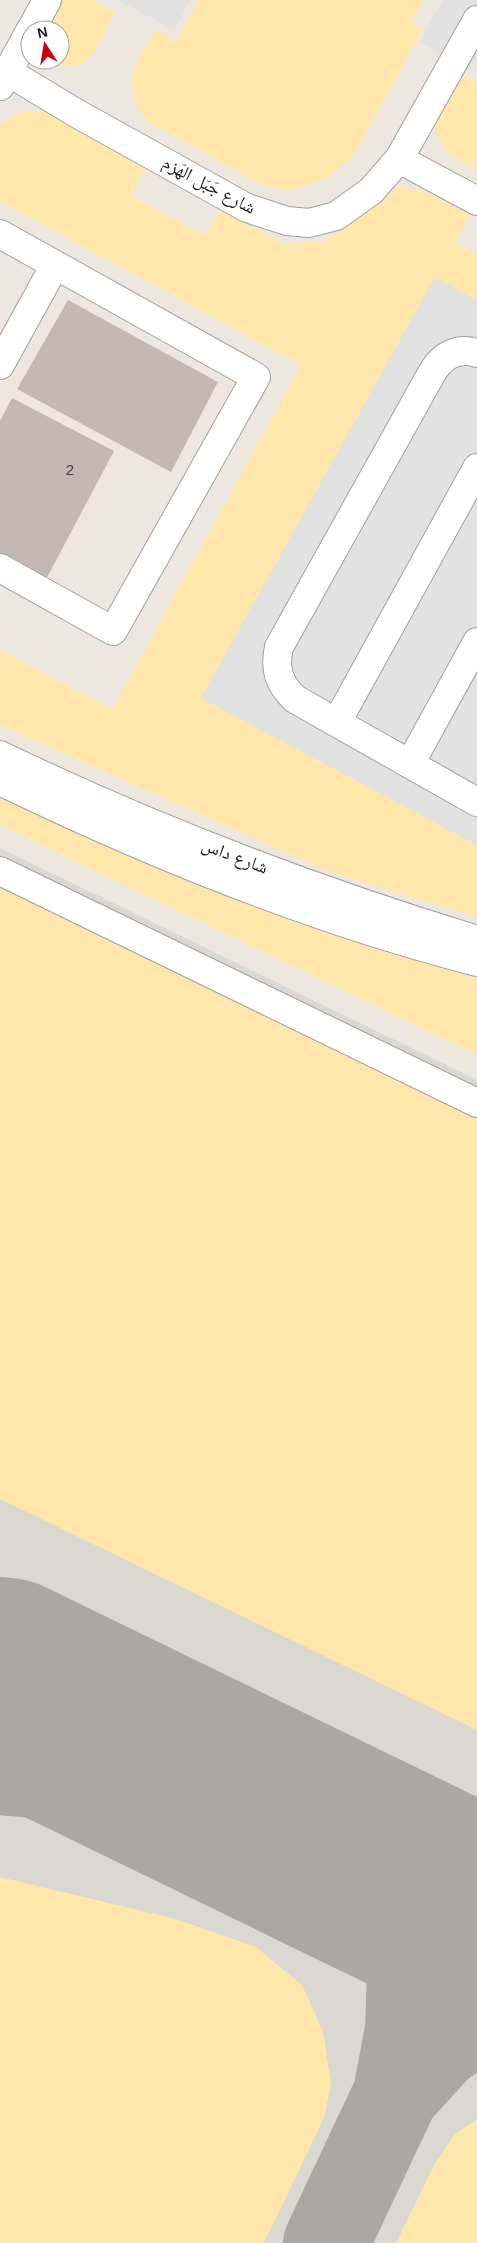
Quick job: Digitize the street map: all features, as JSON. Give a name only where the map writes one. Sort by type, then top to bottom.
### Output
[{"type":"street","points":[[36,20],[47,0]]},
{"type":"street","name":"شارع جَبَل الهَزم","points":[[4,79],[76,113],[247,208],[287,221],[309,223],[336,216],[371,191],[399,159],[477,20]]},
{"type":"street","points":[[4,79],[20,49]]},
{"type":"street","points":[[399,159],[477,201]]},
{"type":"street","points":[[0,234],[256,377],[113,630],[0,568]]},
{"type":"street","points":[[0,365],[55,265]]},
{"type":"street","points":[[477,353],[463,350],[454,352],[438,363],[279,647],[276,668],[285,690],[295,699],[477,802]]},
{"type":"street","points":[[337,722],[477,468]]},
{"type":"street","points":[[410,764],[477,642]]},
{"type":"street","name":"شارع داس","points":[[0,755],[123,810],[222,851],[332,892],[477,940]]},
{"type":"street","name":"شارع داس","points":[[0,781],[113,833],[224,878],[371,931],[423,948],[477,962]]},
{"type":"street","points":[[0,871],[477,1103]]},
{"type":"shaded area","points":[[118,0],[190,0],[174,30]]},
{"type":"shaded area","points":[[443,0],[477,0],[477,60],[471,70],[419,42]]},
{"type":"shaded area","points":[[435,277],[477,300],[477,845],[201,698]]},
{"type":"shaded area","points":[[0,848],[477,1080],[477,2243],[0,2243]]},
{"type":"sand","points":[[55,0],[92,0],[115,12],[92,54],[85,62],[76,66],[70,66],[70,20],[46,20]]},
{"type":"sand","points":[[199,0],[424,0],[411,22],[423,29],[353,156],[325,180],[291,190],[263,186],[147,121],[134,102],[132,79],[135,65],[155,30],[176,42]]},
{"type":"sand","points":[[455,71],[477,83],[477,170],[447,153],[436,133],[435,108]]},
{"type":"sand","points":[[22,111],[46,112],[147,166],[131,195],[205,235],[220,209],[285,244],[324,241],[401,186],[428,193],[470,215],[455,243],[477,254],[477,917],[330,872],[0,725],[0,649],[112,709],[301,365],[0,201],[0,124]]},
{"type":"sand","points":[[0,785],[477,970],[477,1055],[0,825]]},
{"type":"sand","points":[[0,872],[477,1104],[477,1730],[0,1499]]},
{"type":"sand","points":[[0,1877],[176,1919],[256,1947],[302,1985],[323,2031],[331,2084],[324,2118],[264,2243],[0,2243]]},
{"type":"sand","points":[[477,2119],[477,2243],[396,2243],[435,2163],[455,2134]]},
{"type":"building","points":[[68,300],[218,382],[171,472],[17,389]]},
{"type":"building","points":[[12,398],[114,451],[43,585],[0,563],[0,421]]},
{"type":"taxiway","points":[[0,1772],[57,1777],[311,1837],[381,1898],[400,1933],[410,1972],[408,2030],[396,2094],[326,2243]]},
{"type":"taxiway","points":[[396,2094],[439,2047],[477,2019]]},
{"type":"runway","points":[[0,1685],[477,1917]]}]
